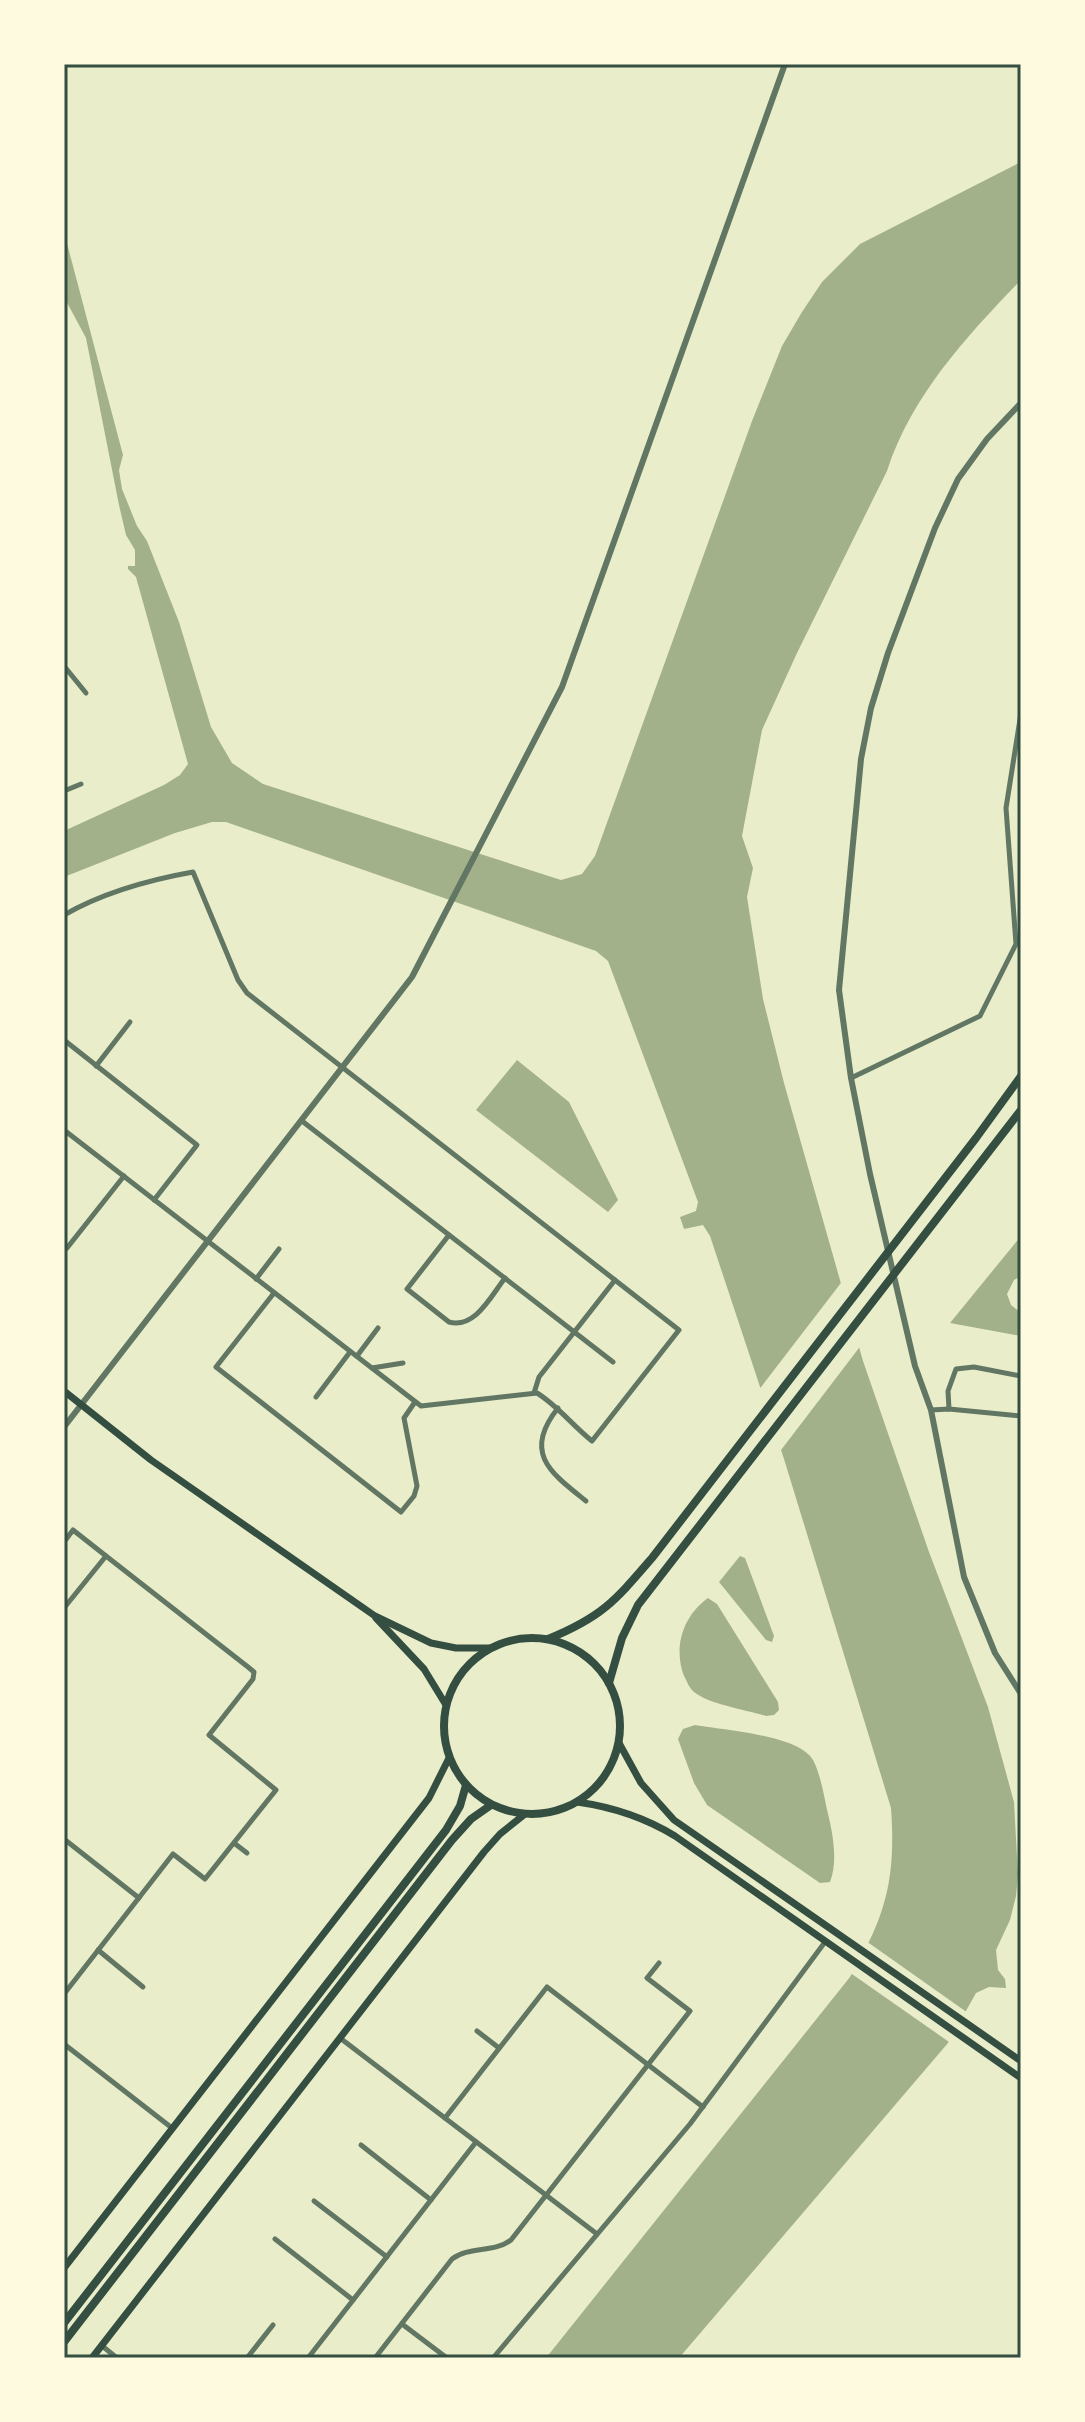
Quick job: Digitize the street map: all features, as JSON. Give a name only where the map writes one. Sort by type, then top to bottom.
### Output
[{"type":"highway","points":[[548,1639],[583,1655],[609,1683],[620,1718],[619,1743],[605,1777],[577,1802],[557,1811],[525,1814],[491,1805],[466,1785],[449,1758],[444,1737],[446,1705],[453,1685],[465,1668],[490,1648],[518,1639],[548,1639],[578,1626],[611,1604],[652,1558],[1021,1076]]},
{"type":"highway","points":[[609,1683],[628,1621],[1021,1110]]},
{"type":"highway","points":[[64,2323],[446,1830],[460,1806],[466,1785]]},
{"type":"highway","points":[[64,2342],[452,1840],[471,1819],[491,1805]]},
{"type":"main road","points":[[64,1391],[151,1460],[375,1616],[431,1643],[456,1648],[490,1648]]},
{"type":"main road","points":[[375,1616],[424,1669],[446,1705]]},
{"type":"main road","points":[[619,1743],[641,1783],[674,1820],[1021,2061]]},
{"type":"main road","points":[[64,2268],[429,1798],[449,1758]]},
{"type":"main road","points":[[577,1802],[633,1814],[665,1830],[1021,2078]]},
{"type":"main road","points":[[92,2358],[492,1842],[525,1814]]},
{"type":"street","points":[[64,1427],[412,977],[562,687],[785,64]]},
{"type":"street","points":[[1021,403],[987,439],[958,479],[920,566],[888,653],[871,708],[855,807],[839,990],[851,1078],[870,1174],[912,1351],[931,1410],[964,1577],[995,1653],[1021,1694]]},
{"type":"street","points":[[64,666],[86,693]]},
{"type":"street","points":[[851,1078],[980,1016],[1016,944],[1006,808],[1021,713]]},
{"type":"street","points":[[64,791],[81,784]]},
{"type":"street","points":[[64,915],[129,887],[193,872],[241,987],[679,1330],[592,1441],[570,1423],[558,1408],[534,1393],[428,1407],[415,1402],[64,1130]]},
{"type":"street","points":[[96,1066],[130,1022]]},
{"type":"street","points":[[64,1040],[197,1145],[154,1200]]},
{"type":"street","points":[[302,1121],[613,1362]]},
{"type":"street","points":[[64,1245],[67,1248],[124,1176]]},
{"type":"street","points":[[449,1235],[407,1289],[449,1322],[455,1324],[471,1320],[505,1278]]},
{"type":"street","points":[[256,1279],[279,1249]]},
{"type":"street","points":[[534,1393],[539,1377],[615,1280]]},
{"type":"street","points":[[274,1293],[216,1367],[401,1512],[414,1496],[417,1486],[404,1418],[415,1402]]},
{"type":"street","points":[[357,1356],[378,1328]]},
{"type":"street","points":[[316,1397],[350,1352]]},
{"type":"street","points":[[372,1368],[403,1363]]},
{"type":"street","points":[[949,1409],[948,1391],[956,1369],[974,1367],[1021,1376]]},
{"type":"street","points":[[558,1408],[543,1428],[544,1457],[554,1476],[586,1501]]},
{"type":"street","points":[[931,1410],[1021,1416]]},
{"type":"street","points":[[64,1542],[73,1530],[254,1672],[253,1679],[209,1735],[276,1790],[205,1879],[173,1854],[64,1994]]},
{"type":"street","points":[[64,1608],[106,1556]]},
{"type":"street","points":[[64,1839],[139,1898]]},
{"type":"street","points":[[234,1843],[247,1853]]},
{"type":"street","points":[[493,2358],[703,2107],[825,1942]]},
{"type":"street","points":[[98,1950],[143,1987]]},
{"type":"street","points":[[375,2358],[452,2259],[463,2252],[507,2244],[690,2011],[647,1978],[659,1963]]},
{"type":"street","points":[[445,2118],[547,1987],[703,2107]]},
{"type":"street","points":[[477,2031],[499,2048]]},
{"type":"street","points":[[340,2038],[597,2234]]},
{"type":"street","points":[[64,2044],[172,2128]]},
{"type":"street","points":[[308,2358],[476,2142]]},
{"type":"street","points":[[361,2145],[431,2200]]},
{"type":"street","points":[[314,2201],[387,2257]]},
{"type":"street","points":[[275,2239],[353,2300]]},
{"type":"street","points":[[402,2324],[447,2358]]},
{"type":"street","points":[[247,2358],[273,2325]]},
{"type":"street","points":[[101,2345],[117,2358]]},
{"type":"shaded area","points":[[1021,162],[1021,280],[961,345],[911,417],[762,730],[742,836],[753,868],[747,897],[763,999],[784,1083],[863,1361],[929,1552],[988,1707],[1014,1802],[1018,1875],[1016,1896],[1010,1920],[996,1950],[998,1970],[1005,1979],[1006,1988],[989,1987],[976,1993],[948,2043],[679,2358],[546,2358],[850,1977],[872,1935],[886,1896],[892,1856],[891,1808],[784,1459],[710,1236],[703,1225],[684,1229],[680,1217],[696,1211],[698,1202],[608,961],[596,951],[226,822],[212,822],[175,833],[64,877],[64,831],[164,785],[180,775],[188,764],[136,577],[128,569],[128,566],[135,566],[135,550],[126,535],[119,505],[86,338],[64,297],[64,232],[123,455],[119,470],[122,489],[137,526],[147,541],[179,622],[211,727],[232,763],[263,784],[561,880],[582,874],[595,856],[752,421],[782,346],[802,312],[822,282],[860,244]]},
{"type":"shaded area","points":[[517,1060],[569,1102],[618,1200],[608,1212],[476,1110]]},
{"type":"shaded area","points":[[1021,1236],[1021,1276],[1014,1280],[1007,1294],[1011,1305],[1021,1313],[1021,1336],[950,1323]]},
{"type":"shaded area","points":[[740,1556],[745,1558],[774,1636],[772,1642],[766,1640],[719,1582]]},
{"type":"shaded area","points":[[708,1598],[717,1604],[778,1702],[779,1710],[774,1715],[766,1716],[718,1703],[700,1696],[689,1686],[681,1665],[682,1633],[692,1614]]},
{"type":"shaded area","points":[[695,1725],[777,1739],[805,1752],[813,1760],[833,1839],[834,1866],[830,1882],[820,1883],[707,1805],[694,1783],[678,1739],[683,1729]]},
{"type":"pier","points":[[844,1279],[862,1344],[778,1454],[758,1391]]},
{"type":"pier","points":[[866,1941],[968,2013],[952,2044],[849,1972]]}]
